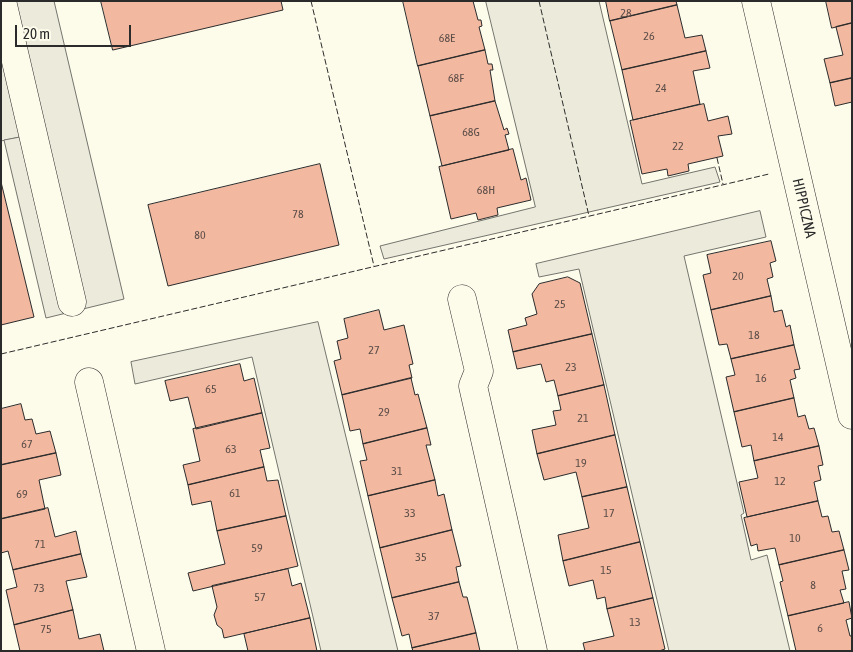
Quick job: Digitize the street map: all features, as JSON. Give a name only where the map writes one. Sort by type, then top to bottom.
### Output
[{"type":"street","points":[[2,1],[72,302]]},
{"type":"street","name":"HIPPICZNA","points":[[756,1],[852,415]]},
{"type":"street","points":[[462,300],[479,371],[473,386],[533,651]]},
{"type":"street","points":[[89,382],[151,651]]},
{"type":"shaded area","points":[[1,1],[54,1],[124,299],[46,318],[4,140],[20,137]]},
{"type":"shaded area","points":[[486,1],[599,1],[642,184],[715,167],[720,182],[384,259],[380,246],[535,207]]},
{"type":"shaded area","points":[[1,54],[20,137],[1,141]]},
{"type":"shaded area","points":[[760,211],[766,237],[684,256],[744,513],[741,515],[751,560],[767,555],[790,651],[669,651],[579,269],[539,277],[536,264]]},
{"type":"shaded area","points":[[318,322],[398,651],[321,651],[252,357],[135,384],[131,362]]},
{"type":"building","points":[[101,1],[281,1],[283,10],[113,50]]},
{"type":"building","points":[[403,1],[473,1],[478,20],[481,20],[482,26],[479,27],[485,50],[418,66]]},
{"type":"building","points":[[606,1],[676,1],[677,5],[610,21]]},
{"type":"building","points":[[826,1],[852,1],[852,23],[832,28]]},
{"type":"building","points":[[677,5],[685,38],[702,35],[706,51],[622,70],[610,21]]},
{"type":"building","points":[[852,23],[852,78],[830,83],[824,59],[843,55],[836,27]]},
{"type":"building","points":[[485,50],[488,64],[492,64],[493,70],[490,70],[495,101],[430,116],[418,66]]},
{"type":"building","points":[[706,51],[710,68],[693,71],[700,104],[633,120],[622,70]]},
{"type":"building","points":[[852,78],[852,102],[835,106],[830,83]]},
{"type":"building","points":[[495,101],[504,130],[507,128],[509,134],[505,135],[509,150],[442,166],[430,116]]},
{"type":"building","points":[[704,104],[708,121],[728,116],[732,134],[718,136],[723,156],[688,164],[689,171],[668,176],[667,169],[642,174],[630,121]]},
{"type":"building","points":[[513,149],[521,180],[526,178],[531,200],[497,208],[498,215],[478,220],[476,213],[451,219],[439,167]]},
{"type":"building","points":[[320,164],[339,245],[168,286],[148,205]]},
{"type":"building","points":[[1,182],[34,317],[1,325]]},
{"type":"building","points":[[771,241],[776,261],[770,263],[773,277],[767,279],[771,296],[711,310],[703,275],[711,273],[707,255]]},
{"type":"building","points":[[568,277],[580,283],[592,334],[513,352],[508,330],[527,325],[525,318],[537,314],[532,294],[539,284]]},
{"type":"building","points":[[771,296],[774,312],[782,310],[786,327],[790,325],[794,345],[731,359],[727,344],[719,345],[711,310]]},
{"type":"building","points":[[379,310],[384,330],[404,325],[413,364],[409,365],[412,378],[342,395],[334,361],[341,359],[337,341],[348,338],[344,319]]},
{"type":"building","points":[[592,334],[604,385],[558,396],[554,380],[546,382],[541,364],[517,369],[513,352]]},
{"type":"building","points":[[794,345],[800,369],[794,370],[796,378],[790,380],[794,398],[734,412],[726,377],[735,375],[731,359]]},
{"type":"building","points":[[240,364],[244,381],[254,378],[262,413],[196,429],[188,397],[170,401],[165,381]]},
{"type":"building","points":[[411,378],[415,395],[418,394],[427,428],[363,444],[360,429],[350,431],[342,395]]},
{"type":"building","points":[[604,385],[615,435],[537,454],[532,430],[556,425],[553,411],[561,410],[558,396]]},
{"type":"building","points":[[794,398],[798,417],[805,415],[809,429],[814,428],[819,446],[754,461],[751,445],[742,447],[734,412]]},
{"type":"building","points":[[21,404],[25,420],[32,419],[36,434],[50,431],[56,453],[1,465],[1,409]]},
{"type":"building","points":[[262,413],[270,448],[260,450],[264,467],[188,485],[183,465],[200,461],[193,429]]},
{"type":"building","points":[[427,428],[431,445],[426,445],[435,480],[368,496],[360,461],[367,460],[363,444]]},
{"type":"building","points":[[615,435],[627,487],[582,497],[576,472],[544,480],[537,454]]},
{"type":"building","points":[[819,446],[823,465],[818,466],[821,480],[814,482],[818,501],[747,517],[739,482],[758,478],[754,461]]},
{"type":"building","points":[[56,453],[61,475],[39,480],[45,509],[1,519],[1,465]]},
{"type":"building","points":[[264,467],[267,481],[278,480],[286,516],[217,531],[211,501],[192,505],[188,485]]},
{"type":"building","points":[[435,480],[438,496],[444,494],[452,530],[380,548],[368,496]]},
{"type":"building","points":[[627,487],[640,542],[563,561],[558,535],[589,528],[582,497]]},
{"type":"building","points":[[818,501],[822,517],[828,516],[832,532],[839,531],[844,550],[779,565],[775,548],[758,551],[757,544],[751,546],[744,518]]},
{"type":"building","points":[[48,508],[55,537],[76,531],[81,554],[13,570],[8,551],[1,553],[1,519]]},
{"type":"building","points":[[286,516],[298,566],[193,591],[188,573],[225,564],[217,531]]},
{"type":"building","points":[[452,530],[461,566],[456,567],[459,582],[392,598],[380,548]]},
{"type":"building","points":[[640,542],[653,598],[607,609],[605,597],[597,599],[593,580],[569,586],[563,561]]},
{"type":"building","points":[[844,550],[849,570],[842,571],[846,589],[840,590],[844,603],[788,616],[780,582],[783,581],[779,565]]},
{"type":"building","points":[[81,554],[87,577],[66,581],[73,610],[14,625],[6,590],[17,587],[13,570]]},
{"type":"building","points":[[288,569],[292,586],[301,583],[310,618],[224,638],[222,629],[217,625],[214,615],[217,607],[212,586]]},
{"type":"building","points":[[459,582],[463,597],[467,597],[476,633],[412,648],[409,634],[402,636],[392,598]]},
{"type":"building","points":[[653,598],[665,649],[659,651],[585,651],[583,643],[614,636],[607,609]]},
{"type":"building","points":[[849,602],[852,618],[846,620],[850,636],[852,636],[852,651],[796,651],[788,616]]},
{"type":"building","points":[[73,610],[79,639],[100,634],[104,651],[20,651],[14,625]]},
{"type":"building","points":[[310,618],[317,651],[248,651],[244,634]]},
{"type":"building","points":[[476,633],[480,651],[413,651],[412,648]]},
{"type":"fence","points":[[311,1],[374,266]]},
{"type":"fence","points":[[539,1],[589,216]]},
{"type":"fence","points":[[717,158],[723,184]]},
{"type":"fence","points":[[1,354],[769,174]]}]
